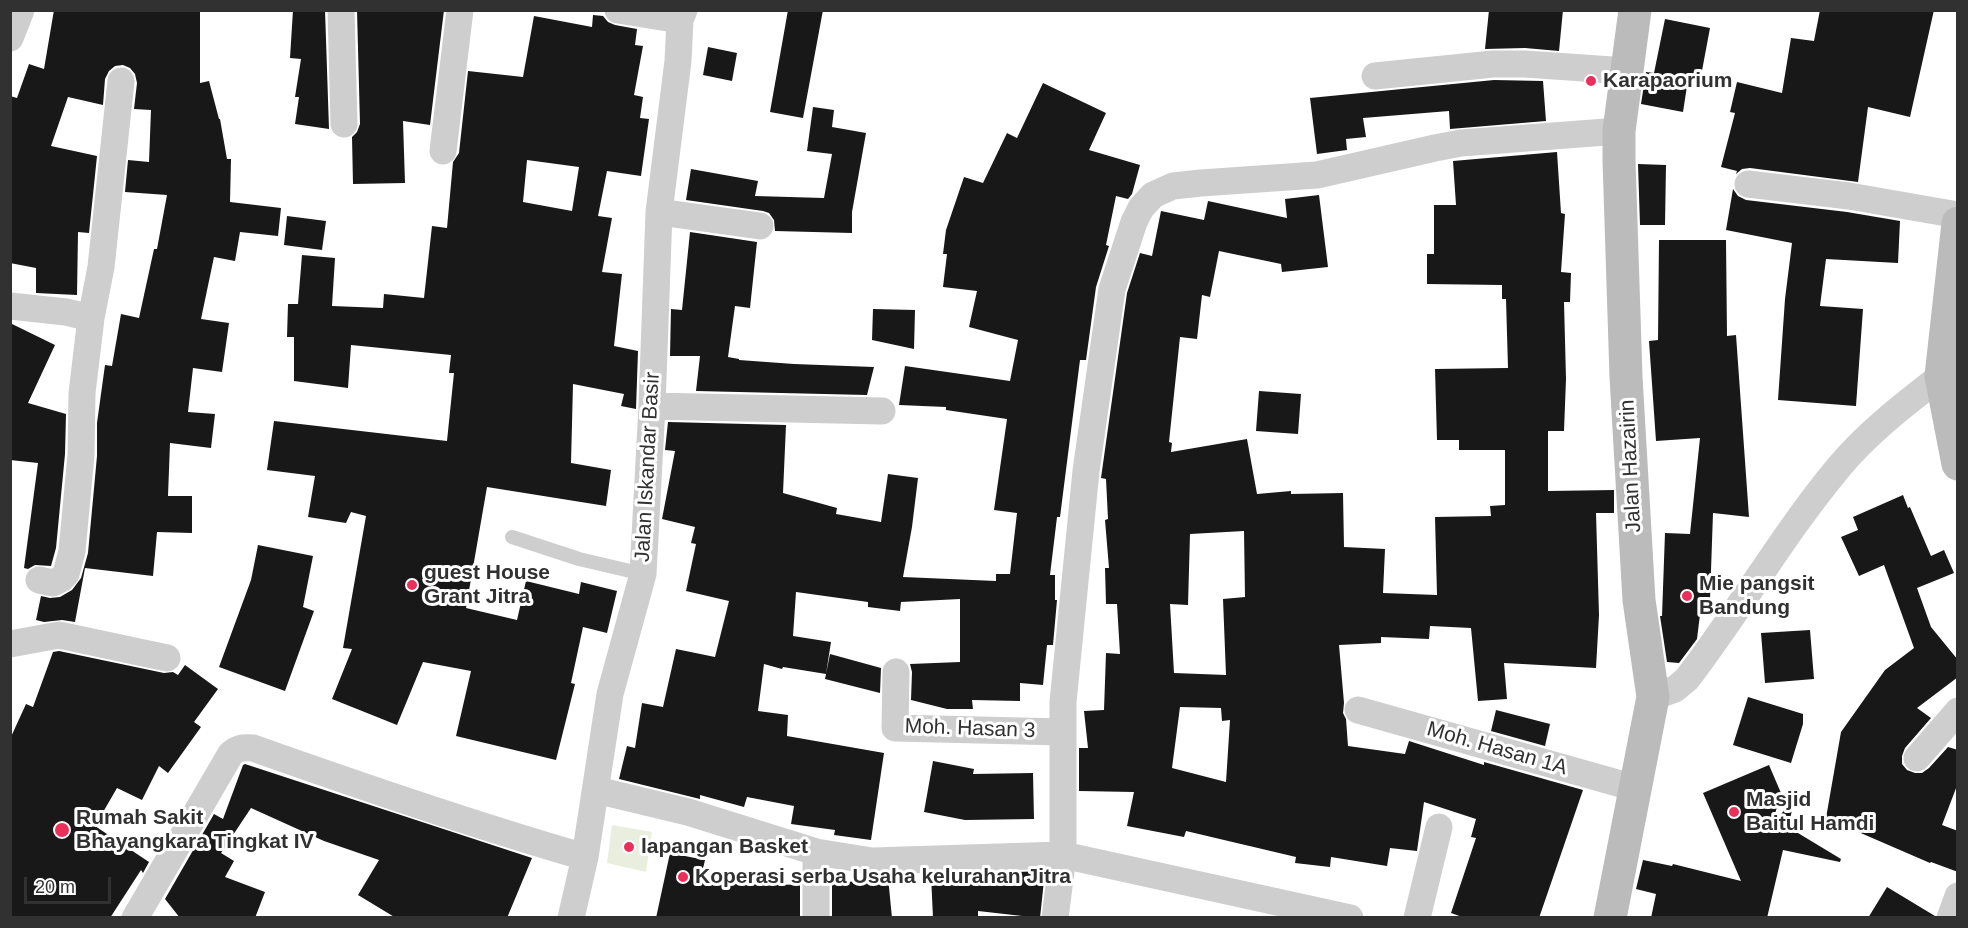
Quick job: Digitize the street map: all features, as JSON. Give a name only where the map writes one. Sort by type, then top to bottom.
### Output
[{"type":"main road","name":"Jalan Hazairin","points":[[1610,918],[1653,697],[1639,600],[1626,377],[1619,131],[1635,10]]},
{"type":"main road","points":[[1958,223],[1947,355],[1958,464]]},
{"type":"street","points":[[10,38],[21,10]]},
{"type":"street","points":[[341,10],[344,124]]},
{"type":"street","points":[[442,152],[460,10]]},
{"type":"street","points":[[618,10],[682,15]]},
{"type":"street","name":"Jalan Iskandar Basir","points":[[571,918],[585,857],[610,694],[643,574],[659,212],[682,15]]},
{"type":"street","points":[[1375,76],[1493,64],[1525,64],[1627,72]]},
{"type":"street","points":[[39,580],[53,583],[61,579],[66,574],[72,551],[81,455],[82,393],[91,318],[101,267],[121,81]]},
{"type":"street","points":[[1055,918],[1063,855],[1063,702],[1086,471],[1112,289],[1134,222],[1141,208],[1153,195],[1173,186],[1317,176],[1461,144],[1619,131]]},
{"type":"street","points":[[1748,184],[1849,196],[1958,215]]},
{"type":"street","points":[[659,212],[760,226]]},
{"type":"street","points":[[10,306],[66,312],[91,318]]},
{"type":"street","points":[[1653,697],[1675,689],[1688,680],[1785,536],[1839,466],[1947,355]]},
{"type":"street","points":[[652,406],[882,411]]},
{"type":"street","points":[[10,644],[58,634],[168,658]]},
{"type":"street","name":"Moh. Hasan 3","points":[[896,672],[895,728],[1063,732]]},
{"type":"street","name":"Moh. Hasan 1A","points":[[1358,710],[1635,788]]},
{"type":"street","points":[[1917,758],[1958,711]]},
{"type":"street","points":[[135,918],[233,750],[243,747],[253,748],[445,814],[585,857]]},
{"type":"street","points":[[596,790],[688,812],[816,852],[872,861],[1063,855],[1350,918]]},
{"type":"street","points":[[1417,918],[1439,827]]},
{"type":"street","points":[[816,852],[816,918]]},
{"type":"street","points":[[1950,918],[1958,896]]},
{"type":"lane","points":[[512,537],[579,559],[643,574]]},
{"type":"green space","name":"lapangan Basket","points":[[612,825],[652,832],[646,872],[607,863]]},
{"type":"building","points":[[54,10],[200,10],[200,83],[209,81],[220,119],[227,159],[231,159],[230,202],[281,208],[278,236],[240,232],[235,261],[214,257],[201,319],[229,323],[222,372],[193,368],[188,412],[215,414],[211,448],[170,443],[168,496],[192,496],[192,533],[157,532],[153,576],[85,568],[75,622],[36,620],[41,596],[60,597],[72,590],[81,578],[88,553],[97,456],[97,423],[105,365],[112,366],[121,314],[139,318],[154,249],[157,249],[167,195],[125,192],[128,160],[149,162],[151,110],[134,109],[137,83],[135,74],[123,65],[115,66],[105,79],[103,105],[68,97],[51,146],[97,156],[89,233],[78,232],[77,295],[36,293],[36,268],[10,263],[10,96],[17,98],[29,64],[44,69]]},
{"type":"building","points":[[293,10],[325,10],[329,129],[295,124],[299,97],[295,97],[301,59],[290,58]]},
{"type":"building","points":[[357,10],[444,10],[430,125],[403,121],[405,183],[353,184],[352,137],[360,124]]},
{"type":"building","points":[[788,10],[823,10],[803,118],[770,112]]},
{"type":"building","points":[[1489,10],[1563,10],[1559,51],[1525,48],[1485,49]]},
{"type":"building","points":[[1820,10],[1934,10],[1910,117],[1868,107],[1858,182],[1750,168],[1742,169],[1736,174],[1737,171],[1721,167],[1735,113],[1730,112],[1737,82],[1782,93],[1791,38],[1814,41]]},
{"type":"building","points":[[593,15],[603,16],[615,25],[637,29],[635,45],[643,46],[634,95],[643,97],[640,118],[649,119],[641,176],[607,171],[598,216],[612,218],[602,272],[622,274],[614,346],[638,351],[636,409],[621,406],[624,394],[573,384],[571,463],[611,470],[606,506],[487,487],[466,608],[517,620],[526,581],[579,594],[581,582],[617,591],[607,633],[583,627],[571,683],[575,684],[556,760],[456,736],[471,671],[423,662],[397,725],[332,699],[352,649],[343,648],[366,516],[351,512],[346,523],[308,517],[315,476],[267,470],[274,421],[447,441],[454,373],[449,373],[451,355],[351,345],[348,388],[294,381],[294,337],[287,337],[288,304],[298,304],[302,255],[335,258],[332,306],[383,308],[384,294],[424,298],[432,226],[447,228],[453,162],[459,153],[468,71],[523,77],[534,16],[592,27]],"holes":[[[527,160],[579,167],[572,211],[523,202]]]},
{"type":"building","points":[[1665,19],[1710,28],[1701,76],[1689,73],[1683,112],[1641,104],[1646,72],[1654,73]]},
{"type":"building","points":[[708,47],[737,53],[732,81],[703,75]]},
{"type":"building","points":[[1494,80],[1543,81],[1546,121],[1450,129],[1449,111],[1363,118],[1366,137],[1346,139],[1347,150],[1317,154],[1310,98]]},
{"type":"building","points":[[1043,83],[1106,113],[1089,150],[1140,165],[1132,194],[1128,199],[1116,196],[1106,245],[1109,246],[1096,287],[1086,360],[1080,360],[1060,517],[1057,517],[1050,575],[1055,575],[1055,600],[1057,600],[1053,645],[1047,645],[1043,685],[1020,683],[1020,701],[972,700],[973,709],[947,709],[911,700],[910,664],[960,662],[960,599],[901,602],[900,611],[868,607],[868,602],[796,592],[793,636],[831,642],[826,674],[783,667],[782,669],[764,664],[758,711],[788,715],[787,736],[884,753],[871,840],[834,835],[835,830],[791,824],[794,806],[747,797],[744,807],[700,795],[700,799],[619,779],[627,746],[635,748],[642,703],[663,707],[676,649],[715,657],[729,601],[686,591],[696,544],[691,543],[695,527],[662,519],[675,451],[665,450],[668,422],[786,425],[783,493],[837,508],[836,514],[881,522],[888,474],[918,478],[903,577],[996,581],[996,574],[1010,574],[1017,513],[994,510],[1007,419],[946,410],[946,407],[899,405],[905,366],[1010,381],[1018,340],[969,327],[977,291],[943,287],[947,254],[943,254],[946,230],[964,177],[983,183],[1007,133],[1017,138]]},
{"type":"building","points":[[813,107],[834,110],[832,127],[866,133],[852,212],[852,233],[775,231],[774,220],[769,213],[686,200],[691,169],[758,181],[755,196],[824,198],[832,154],[807,151]]},
{"type":"building","points":[[1557,152],[1561,213],[1565,214],[1561,272],[1571,273],[1570,302],[1564,302],[1566,379],[1564,431],[1548,431],[1548,491],[1614,490],[1614,513],[1596,513],[1599,615],[1596,668],[1504,663],[1507,699],[1478,701],[1471,628],[1430,626],[1429,639],[1381,637],[1381,643],[1339,645],[1343,713],[1346,719],[1348,746],[1405,754],[1409,741],[1484,765],[1484,762],[1583,790],[1539,918],[1465,918],[1451,913],[1476,838],[1471,837],[1476,819],[1424,802],[1417,851],[1390,848],[1387,866],[1331,857],[1330,867],[1295,863],[1296,857],[1186,831],[1184,837],[1127,826],[1134,792],[1079,791],[1079,748],[1088,748],[1084,711],[1104,710],[1106,653],[1120,654],[1117,604],[1106,604],[1105,568],[1109,568],[1105,520],[1108,519],[1106,479],[1101,478],[1127,293],[1140,253],[1152,256],[1161,211],[1204,220],[1208,201],[1287,218],[1285,199],[1319,195],[1328,267],[1282,272],[1281,264],[1219,251],[1210,297],[1202,295],[1197,339],[1180,337],[1169,442],[1172,443],[1171,452],[1247,439],[1257,494],[1291,491],[1291,494],[1343,493],[1344,547],[1385,549],[1383,593],[1437,595],[1435,517],[1491,516],[1490,506],[1505,505],[1505,450],[1459,450],[1459,440],[1437,440],[1435,369],[1508,368],[1506,299],[1502,299],[1502,285],[1427,284],[1427,254],[1434,254],[1434,205],[1456,205],[1453,161]],"holes":[[[1244,531],[1245,597],[1223,599],[1226,675],[1174,673],[1170,604],[1188,605],[1190,534]],[[1180,707],[1221,708],[1222,721],[1230,720],[1226,782],[1172,768]]]},
{"type":"building","points":[[1638,164],[1666,165],[1665,225],[1640,225]]},
{"type":"building","points":[[1733,189],[1738,196],[1746,200],[1900,221],[1898,263],[1826,259],[1820,306],[1863,309],[1856,406],[1778,400],[1785,299],[1792,243],[1726,230]]},
{"type":"building","points":[[287,216],[326,221],[322,250],[284,245]]},
{"type":"building","points":[[690,232],[757,242],[750,308],[735,306],[728,357],[739,360],[794,364],[874,367],[867,395],[696,391],[700,356],[670,356],[671,309],[682,310]]},
{"type":"building","points":[[1659,240],[1726,240],[1727,336],[1736,335],[1749,517],[1713,513],[1710,599],[1702,598],[1697,639],[1679,663],[1667,662],[1660,616],[1662,616],[1665,533],[1690,534],[1700,438],[1656,441],[1649,341],[1658,340]]},
{"type":"building","points":[[873,309],[915,310],[914,349],[872,340]]},
{"type":"building","points":[[10,323],[55,345],[28,403],[66,414],[65,454],[56,548],[51,566],[35,565],[28,569],[24,568],[38,463],[10,460]]},
{"type":"building","points":[[1259,391],[1301,394],[1298,434],[1256,431]]},
{"type":"building","points":[[1903,495],[1931,556],[1944,550],[1954,573],[1917,588],[1931,627],[1958,660],[1958,677],[1917,708],[1931,718],[1905,748],[1902,764],[1907,770],[1922,773],[1948,747],[1958,750],[1958,783],[1942,825],[1958,831],[1958,872],[1930,863],[1826,818],[1841,732],[1885,670],[1914,648],[1884,565],[1859,576],[1841,537],[1858,530],[1853,517]]},
{"type":"building","points":[[258,545],[313,556],[303,607],[314,611],[285,691],[219,667],[251,580]]},
{"type":"building","points":[[1810,630],[1814,679],[1765,683],[1761,633]]},
{"type":"building","points":[[59,651],[164,673],[173,672],[178,675],[185,665],[218,689],[194,722],[201,727],[168,773],[159,766],[142,800],[117,788],[95,826],[149,862],[143,873],[141,870],[110,918],[10,918],[10,739],[26,704],[33,707],[53,652]]},
{"type":"building","points":[[830,654],[881,668],[880,693],[825,679]]},
{"type":"building","points":[[1748,697],[1803,714],[1803,724],[1791,763],[1733,745]]},
{"type":"building","points":[[1496,710],[1550,724],[1545,746],[1491,731]]},
{"type":"building","points":[[933,761],[974,769],[973,774],[1033,773],[1034,819],[965,820],[924,812]]},
{"type":"building","points":[[245,764],[532,858],[507,918],[396,918],[358,895],[379,860],[324,841],[251,808],[221,853],[234,861],[225,877],[265,892],[255,918],[180,918],[165,899],[214,814],[223,819]]},
{"type":"building","points":[[1769,765],[1781,793],[1771,828],[1796,794],[1788,827],[1841,859],[1840,862],[1783,850],[1767,918],[1651,918],[1656,894],[1636,889],[1643,860],[1672,866],[1673,864],[1741,881],[1703,793]]},
{"type":"building","points":[[670,853],[705,860],[700,882],[800,885],[800,918],[656,918]]},
{"type":"building","points":[[1045,871],[1040,918],[978,911],[978,918],[933,918],[931,875]]},
{"type":"building","points":[[888,877],[892,918],[832,918],[832,884]]},
{"type":"building","points":[[1887,887],[1935,916],[1935,918],[1868,918]]},
{"type":"place","name":"Karapaorium","points":[[1591,81]]},
{"type":"place","name":"guest House Grant Jitra","points":[[412,585]]},
{"type":"place","name":"Mie pangsit Bandung","points":[[1687,596]]},
{"type":"place","name":"Masjid Baitul Hamdi","points":[[1734,812]]},
{"type":"place","name":"Rumah Sakit Bhayangkara Tingkat IV","points":[[62,830]]},
{"type":"place","name":"lapangan Basket","points":[[629,847]]},
{"type":"place","name":"Koperasi serba Usaha kelurahan Jitra","points":[[683,877]]}]
